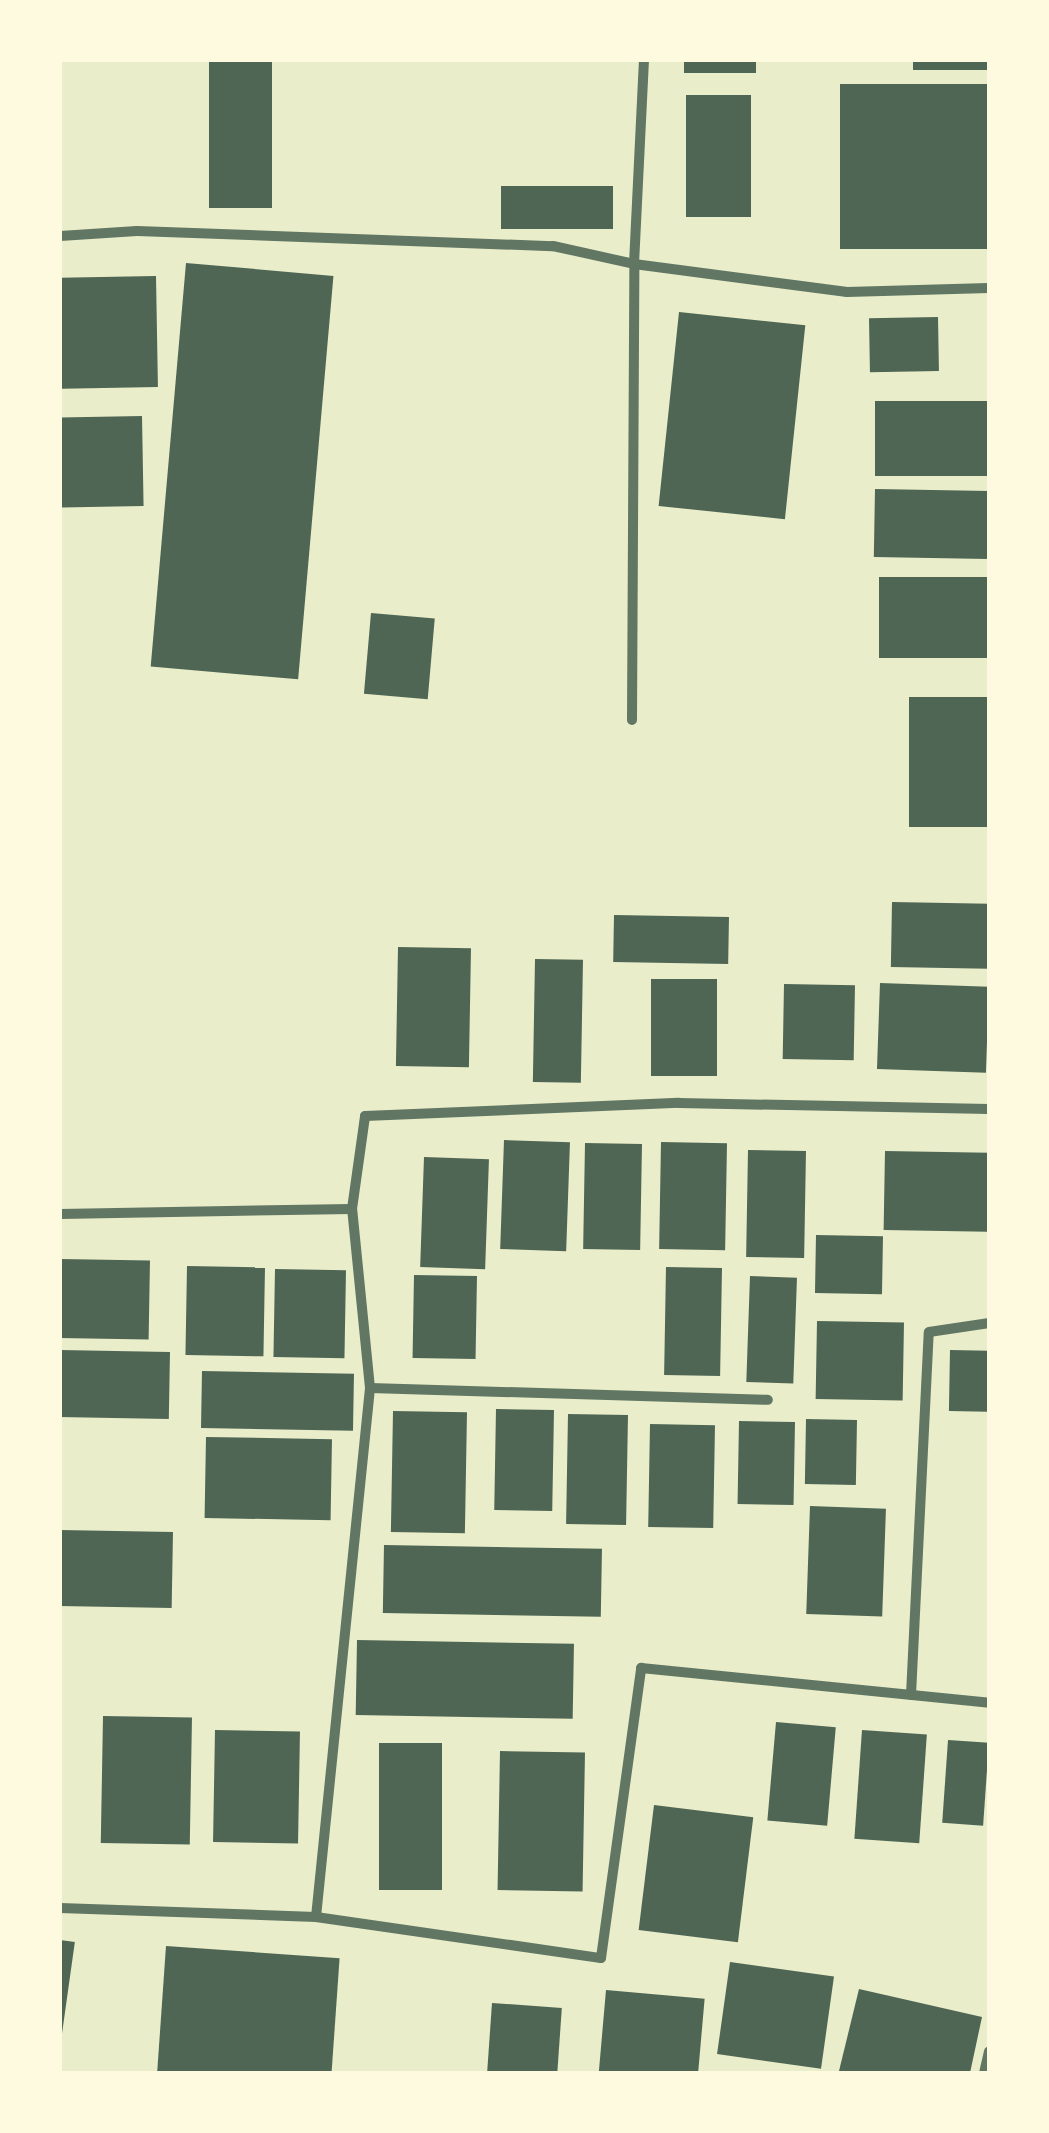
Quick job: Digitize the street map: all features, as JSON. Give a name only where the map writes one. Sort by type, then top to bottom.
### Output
[{"type":"street","points":[[632,720],[634,264],[644,60]]},
{"type":"street","points":[[60,236],[137,231],[553,246],[634,264],[848,292],[989,288]]},
{"type":"street","points":[[316,1917],[370,1388],[352,1209],[365,1116],[679,1104],[989,1109]]},
{"type":"street","points":[[60,1214],[352,1209]]},
{"type":"street","points":[[912,1695],[928,1332],[989,1323]]},
{"type":"street","points":[[370,1388],[768,1400]]},
{"type":"street","points":[[60,1908],[316,1917],[601,1958],[641,1668],[989,1702]]},
{"type":"street","points":[[984,2073],[989,2052]]},
{"type":"building","points":[[209,60],[272,60],[272,208],[209,208]]},
{"type":"building","points":[[684,60],[756,60],[756,73],[684,73]]},
{"type":"building","points":[[913,60],[989,60],[989,70],[913,70]]},
{"type":"building","points":[[840,84],[989,84],[989,249],[840,249]]},
{"type":"building","points":[[686,95],[751,95],[751,217],[686,217]]},
{"type":"building","points":[[501,186],[613,186],[613,229],[501,229]]},
{"type":"building","points":[[186,263],[333,276],[298,679],[151,666]]},
{"type":"building","points":[[156,276],[158,387],[62,389],[60,278]]},
{"type":"building","points":[[679,312],[805,325],[785,519],[659,506]]},
{"type":"building","points":[[938,317],[939,371],[870,372],[869,318]]},
{"type":"building","points":[[875,401],[989,401],[989,476],[875,476]]},
{"type":"building","points":[[142,416],[144,506],[62,507],[60,417]]},
{"type":"building","points":[[875,489],[989,491],[988,559],[874,557]]},
{"type":"building","points":[[879,577],[989,577],[989,658],[879,658]]},
{"type":"building","points":[[371,613],[435,619],[428,699],[364,694]]},
{"type":"building","points":[[909,697],[989,697],[989,827],[909,827]]},
{"type":"building","points":[[892,902],[989,904],[988,969],[891,967]]},
{"type":"building","points":[[614,915],[729,917],[728,964],[613,962]]},
{"type":"building","points":[[398,947],[471,948],[469,1067],[396,1066]]},
{"type":"building","points":[[535,959],[583,960],[581,1083],[533,1082]]},
{"type":"building","points":[[651,979],[717,979],[717,1076],[651,1076]]},
{"type":"building","points":[[880,983],[989,987],[986,1073],[877,1069]]},
{"type":"building","points":[[784,984],[855,985],[854,1060],[783,1059]]},
{"type":"building","points":[[504,1140],[570,1142],[566,1251],[500,1249]]},
{"type":"building","points":[[661,1142],[727,1143],[725,1250],[659,1249]]},
{"type":"building","points":[[585,1143],[642,1144],[640,1250],[583,1249]]},
{"type":"building","points":[[748,1150],[806,1151],[804,1258],[746,1257]]},
{"type":"building","points":[[885,1151],[989,1153],[988,1232],[884,1230]]},
{"type":"building","points":[[424,1157],[489,1159],[485,1269],[420,1267]]},
{"type":"building","points":[[816,1235],[883,1236],[882,1294],[815,1293]]},
{"type":"building","points":[[60,1259],[150,1261],[149,1340],[60,1338]]},
{"type":"building","points":[[187,1266],[265,1267],[263,1356],[185,1355]]},
{"type":"building","points":[[666,1267],[722,1268],[720,1376],[664,1375]]},
{"type":"building","points":[[275,1269],[346,1270],[344,1358],[273,1357]]},
{"type":"building","points":[[414,1275],[477,1276],[476,1359],[413,1358]]},
{"type":"building","points":[[750,1276],[797,1278],[793,1384],[746,1382]]},
{"type":"building","points":[[817,1321],[904,1323],[903,1401],[816,1399]]},
{"type":"building","points":[[60,1350],[170,1352],[169,1419],[60,1417]]},
{"type":"building","points":[[950,1350],[989,1351],[988,1412],[949,1411]]},
{"type":"building","points":[[202,1371],[354,1374],[353,1431],[201,1428]]},
{"type":"building","points":[[496,1409],[554,1410],[552,1511],[494,1510]]},
{"type":"building","points":[[393,1411],[467,1412],[465,1533],[391,1532]]},
{"type":"building","points":[[568,1414],[628,1415],[626,1525],[566,1524]]},
{"type":"building","points":[[806,1419],[857,1420],[856,1485],[805,1484]]},
{"type":"building","points":[[739,1421],[795,1422],[794,1505],[738,1504]]},
{"type":"building","points":[[650,1424],[715,1425],[713,1528],[648,1527]]},
{"type":"building","points":[[206,1437],[332,1439],[331,1520],[205,1518]]},
{"type":"building","points":[[810,1506],[886,1509],[882,1617],[806,1614]]},
{"type":"building","points":[[60,1530],[173,1532],[172,1608],[60,1606]]},
{"type":"building","points":[[384,1545],[602,1549],[601,1617],[383,1613]]},
{"type":"building","points":[[357,1640],[574,1644],[573,1719],[356,1715]]},
{"type":"building","points":[[103,1716],[192,1718],[190,1845],[101,1843]]},
{"type":"building","points":[[776,1722],[836,1727],[827,1826],[767,1821]]},
{"type":"building","points":[[215,1730],[300,1731],[298,1843],[213,1842]]},
{"type":"building","points":[[862,1730],[927,1735],[919,1843],[854,1839]]},
{"type":"building","points":[[948,1740],[989,1743],[983,1826],[942,1823]]},
{"type":"building","points":[[379,1743],[442,1743],[442,1890],[379,1890]]},
{"type":"building","points":[[500,1751],[585,1752],[583,1891],[498,1890]]},
{"type":"building","points":[[654,1805],[753,1817],[738,1942],[639,1930]]},
{"type":"building","points":[[60,1940],[75,1942],[60,2048]]},
{"type":"building","points":[[166,1946],[340,1958],[332,2073],[157,2073]]},
{"type":"building","points":[[730,1962],[834,1977],[821,2069],[717,2054]]},
{"type":"building","points":[[859,1989],[982,2017],[970,2073],[839,2071]]},
{"type":"building","points":[[606,1990],[705,1999],[698,2073],[599,2073]]},
{"type":"building","points":[[492,2003],[562,2008],[557,2073],[487,2073]]}]
